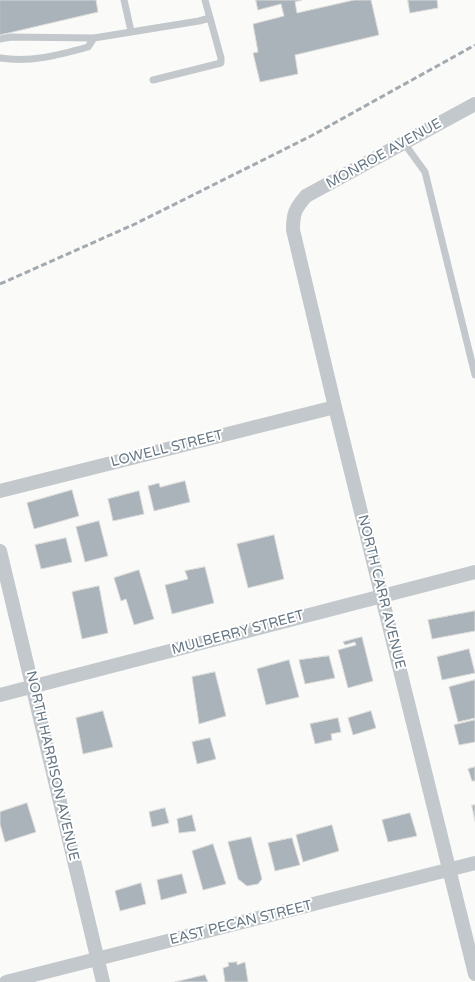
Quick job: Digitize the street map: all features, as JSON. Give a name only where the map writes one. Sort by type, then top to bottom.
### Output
[{"type":"street","name":"MONROE AVENUE","points":[[296,208],[306,196],[475,104]]},
{"type":"street","name":"NORTH CARR AVENUE","points":[[296,208],[293,218],[293,230],[335,407],[475,974]]},
{"type":"street","name":"LOWELL STREET","points":[[0,491],[335,407]]},
{"type":"street","name":"NORTH HARRISON AVENUE","points":[[0,551],[103,982]]},
{"type":"street","name":"MULBERRY STREET","points":[[0,694],[33,687],[475,572]]},
{"type":"street","name":"EAST PECAN STREET","points":[[6,982],[475,864]]},
{"type":"lane","points":[[124,0],[131,31]]},
{"type":"lane","points":[[153,80],[221,63],[221,58],[205,0]]},
{"type":"lane","points":[[0,39],[11,37],[94,38],[210,18]]},
{"type":"lane","points":[[0,58],[15,60],[50,57],[88,47],[94,38]]},
{"type":"lane","points":[[404,143],[425,172],[475,375]]},
{"type":"building","points":[[0,0],[96,0],[98,12],[0,35]]},
{"type":"building","points":[[256,0],[302,0],[295,2],[297,13],[354,0],[371,0],[379,35],[295,55],[298,74],[260,82],[253,53],[258,52],[253,24],[284,16],[281,4],[258,10]]},
{"type":"building","points":[[408,0],[437,0],[438,8],[410,13]]},
{"type":"building","points":[[185,481],[190,502],[154,511],[148,486],[159,483],[160,487]]},
{"type":"building","points":[[72,490],[79,516],[34,529],[27,503]]},
{"type":"building","points":[[139,491],[144,514],[113,521],[108,499]]},
{"type":"building","points":[[99,521],[108,556],[85,562],[76,527]]},
{"type":"building","points":[[274,535],[284,579],[248,588],[237,544]]},
{"type":"building","points":[[66,538],[72,562],[41,569],[35,545]]},
{"type":"building","points":[[205,567],[214,603],[172,614],[165,585],[188,579],[185,571]]},
{"type":"building","points":[[139,570],[154,619],[134,625],[126,599],[121,601],[114,578]]},
{"type":"building","points":[[99,586],[108,633],[82,639],[72,592]]},
{"type":"building","points":[[475,611],[475,631],[432,639],[428,620]]},
{"type":"building","points":[[362,637],[373,681],[348,688],[338,650],[356,645],[355,642],[345,645],[343,642]]},
{"type":"building","points":[[469,649],[475,673],[442,680],[437,657]]},
{"type":"building","points":[[329,656],[335,678],[305,684],[299,660]]},
{"type":"building","points":[[289,660],[299,697],[266,705],[257,669]]},
{"type":"building","points":[[215,672],[226,716],[199,724],[192,677]]},
{"type":"building","points":[[475,680],[475,718],[458,722],[449,687]]},
{"type":"building","points":[[103,711],[113,747],[83,754],[76,718]]},
{"type":"building","points":[[371,711],[376,728],[353,735],[348,718]]},
{"type":"building","points":[[338,718],[341,732],[331,734],[332,740],[315,744],[310,724]]},
{"type":"building","points":[[475,720],[475,742],[459,745],[454,725]]},
{"type":"building","points":[[210,738],[216,759],[197,764],[192,742]]},
{"type":"building","points":[[475,767],[475,781],[472,781],[468,769]]},
{"type":"building","points":[[27,803],[36,832],[5,842],[0,824],[0,812]]},
{"type":"building","points":[[472,805],[475,805],[475,821]]},
{"type":"building","points":[[165,808],[169,823],[152,827],[149,812]]},
{"type":"building","points":[[410,813],[417,836],[388,842],[382,820]]},
{"type":"building","points":[[192,815],[196,831],[179,833],[177,819]]},
{"type":"building","points":[[332,825],[339,851],[303,862],[296,835]]},
{"type":"building","points":[[251,837],[262,879],[258,884],[247,886],[238,879],[228,842]]},
{"type":"building","points":[[292,838],[300,865],[275,871],[268,843]]},
{"type":"building","points":[[213,844],[226,884],[203,890],[192,851]]},
{"type":"building","points":[[182,874],[187,893],[161,900],[157,880]]},
{"type":"building","points":[[141,883],[146,904],[120,911],[115,891]]},
{"type":"building","points":[[237,962],[237,965],[245,962],[248,982],[225,982],[223,968],[229,966],[228,963]]},
{"type":"building","points":[[205,975],[208,982],[175,982]]},
{"type":"railway","points":[[0,284],[135,224],[311,136],[475,45]]}]
